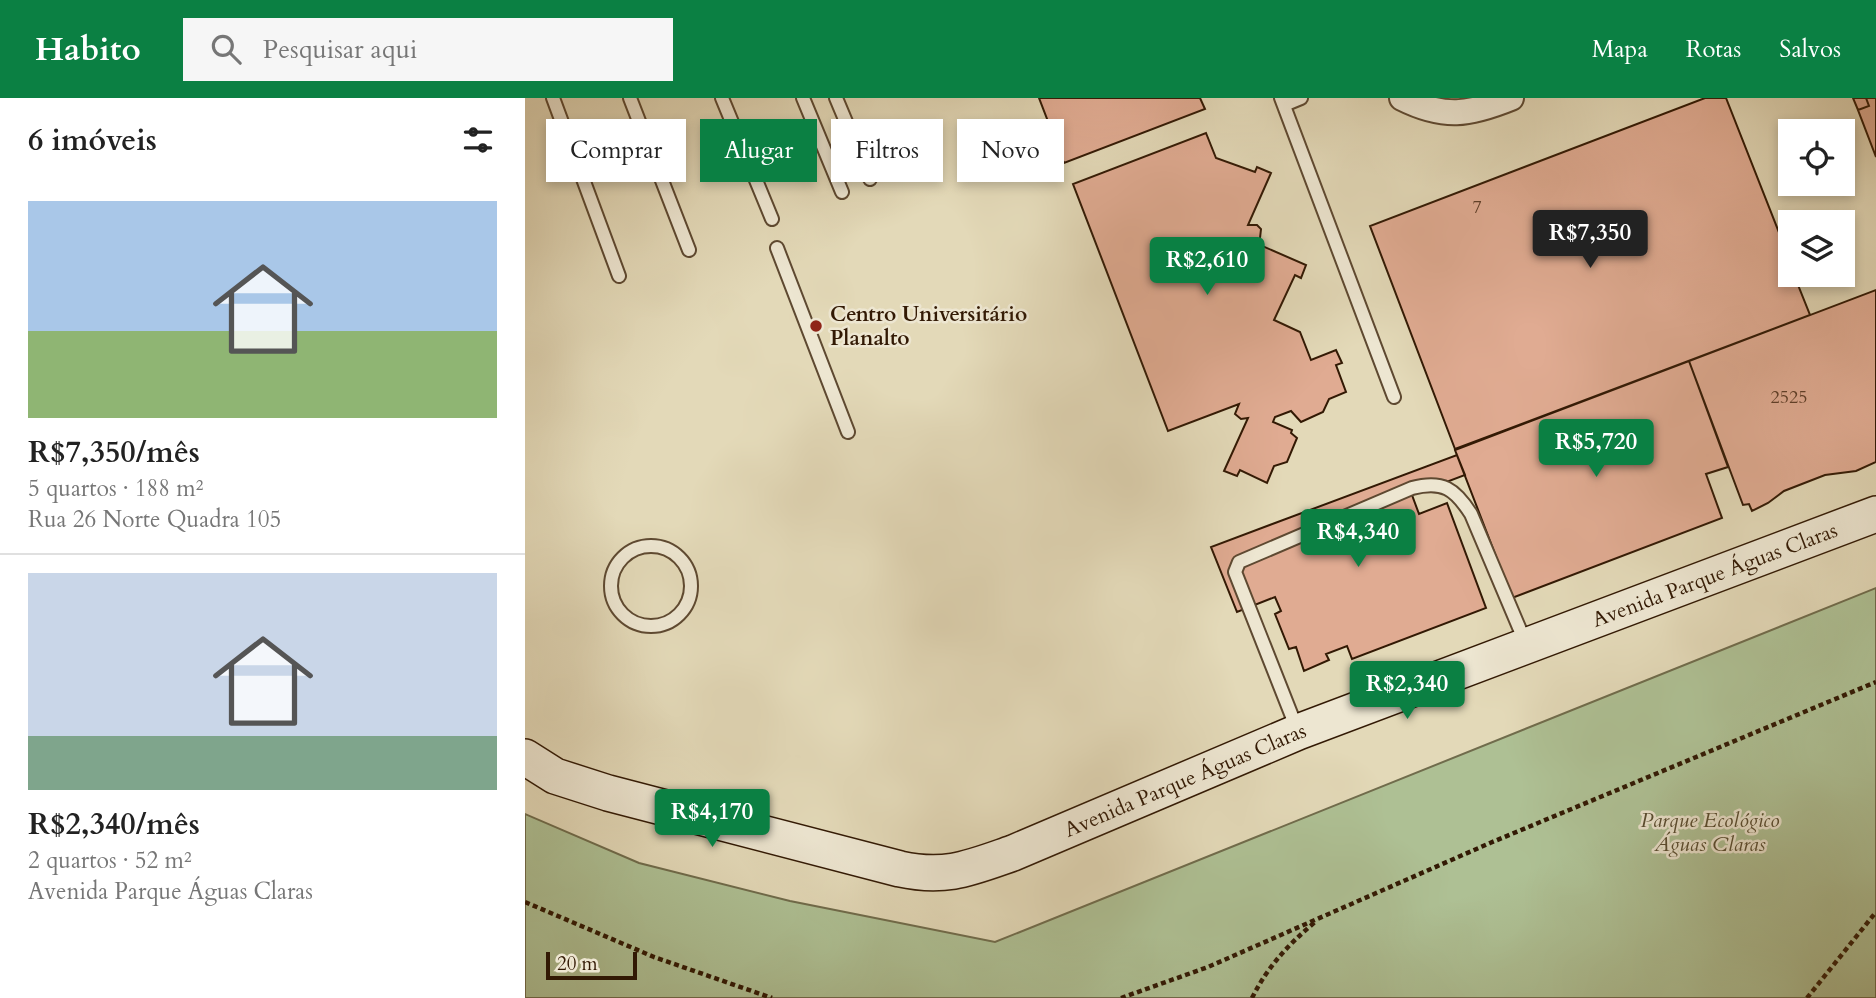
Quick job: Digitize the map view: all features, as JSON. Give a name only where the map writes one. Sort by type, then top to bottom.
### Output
[{"type":"street","points":[[1402,98],[1418,106],[1454,114],[1490,107],[1511,98]]},
{"type":"street","name":"Avenida Parque Águas Claras","points":[[525,757],[555,776],[608,793],[925,875],[965,870],[1013,853],[1298,732],[1876,514]]},
{"type":"lane","points":[[553,98],[619,275]]},
{"type":"lane","points":[[630,98],[689,250]]},
{"type":"lane","points":[[722,98],[772,219]]},
{"type":"lane","points":[[803,98],[842,192]]},
{"type":"lane","points":[[836,98],[845,119]]},
{"type":"lane","points":[[1301,98],[1282,102],[1394,397]]},
{"type":"lane","points":[[777,248],[848,432]]},
{"type":"lane","points":[[1298,732],[1235,572],[1239,562],[1412,488],[1428,484],[1441,485],[1464,502],[1527,646]]},
{"type":"lane","points":[[637,548],[664,548],[676,555],[685,565],[690,578],[690,592],[685,605],[677,616],[664,623],[637,623],[625,616],[614,599],[611,579],[616,566],[625,555],[637,548]]},
{"type":"path","points":[[1121,998],[1208,967],[1490,843],[1876,682]]},
{"type":"path","points":[[525,902],[654,957],[772,998]]},
{"type":"path","points":[[1807,998],[1876,912]]},
{"type":"path","points":[[1252,998],[1287,946],[1321,917]]},
{"type":"green space","name":"Parque Ecológico Águas Claras","points":[[1876,588],[1876,998],[525,998],[525,814],[639,863],[790,901],[995,942]]},
{"type":"building","points":[[1039,98],[1200,98],[1205,109],[1064,163],[1064,119],[1047,119]]},
{"type":"building","points":[[1705,98],[1726,98],[1778,230],[1778,287],[1799,287],[1810,315],[1455,449],[1370,226]]},
{"type":"building","points":[[1853,98],[1866,98],[1869,106],[1858,110]]},
{"type":"building","points":[[1866,98],[1876,98],[1876,157],[1858,110],[1869,106]]},
{"type":"building","points":[[1206,133],[1216,158],[1255,172],[1257,167],[1271,173],[1248,225],[1257,225],[1261,229],[1260,238],[1253,242],[1306,265],[1301,278],[1295,275],[1274,320],[1300,332],[1311,360],[1336,350],[1342,363],[1336,365],[1346,392],[1329,399],[1323,412],[1301,422],[1291,411],[1275,417],[1273,422],[1292,430],[1291,433],[1297,438],[1287,462],[1274,466],[1267,483],[1240,470],[1237,476],[1224,471],[1248,418],[1241,419],[1235,414],[1239,404],[1168,431],[1073,184]]},
{"type":"building","points":[[1876,290],[1876,462],[1856,471],[1825,475],[1784,491],[1752,511],[1749,504],[1743,505],[1689,361]]},
{"type":"building","points":[[1689,361],[1728,467],[1706,474],[1722,518],[1512,598],[1455,450]]},
{"type":"building","points":[[1457,455],[1465,475],[1412,495],[1419,514],[1447,503],[1486,608],[1352,659],[1347,646],[1326,654],[1329,660],[1304,671],[1296,647],[1289,649],[1275,614],[1281,611],[1275,597],[1237,612],[1211,547]]},
{"type":"place","name":"Centro Universitário Planalto","points":[[816,326]]}]
